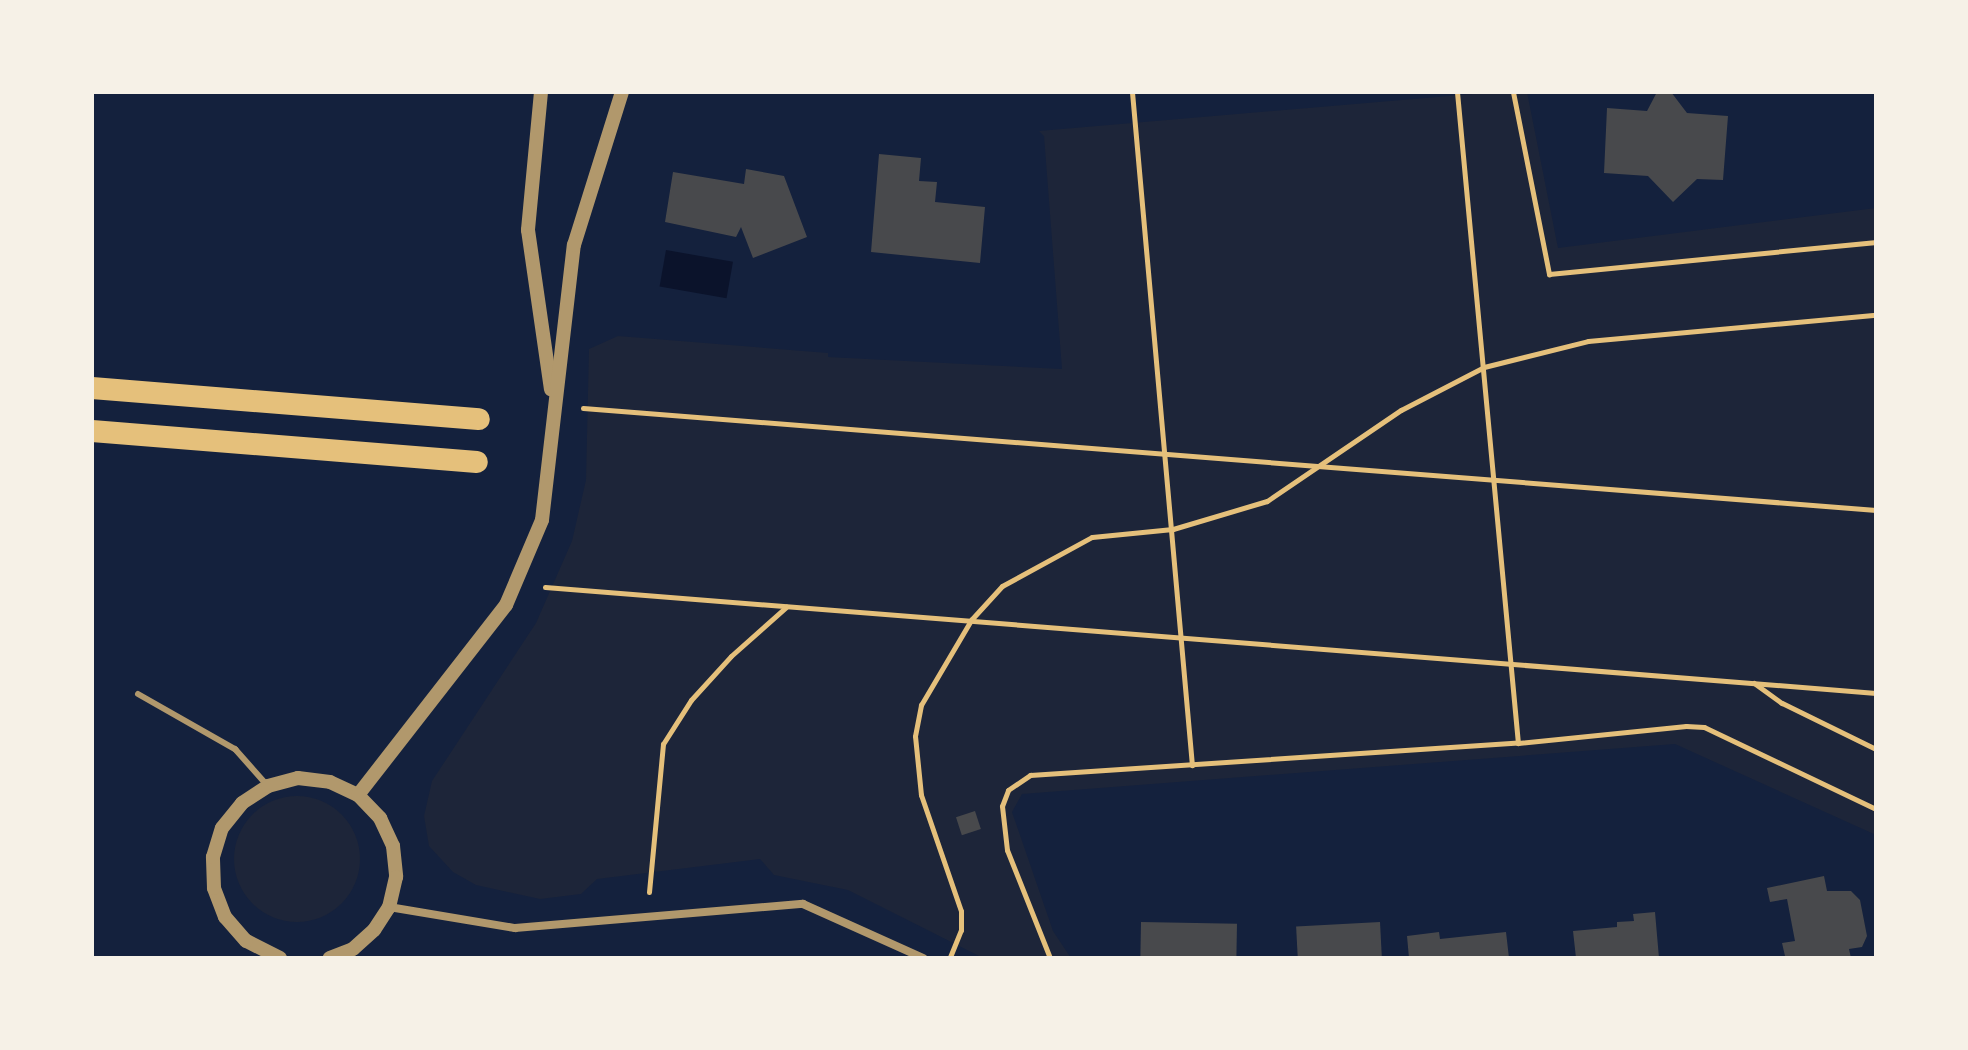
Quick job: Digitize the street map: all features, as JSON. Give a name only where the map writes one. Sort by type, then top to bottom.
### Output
[{"type":"highway","points":[[92,388],[479,419]]},
{"type":"highway","points":[[92,431],[477,462]]},
{"type":"street","points":[[541,92],[528,230],[531,276],[554,405]]},
{"type":"street","points":[[358,795],[465,663],[516,585],[542,520],[551,473],[554,405],[574,245],[622,92]]},
{"type":"street","points":[[275,958],[246,941],[225,917],[214,888],[213,857],[222,828],[242,803],[268,786],[298,778],[330,782],[358,795],[380,818],[393,846],[396,877],[389,907],[364,940],[330,958]]},
{"type":"street","points":[[389,907],[515,928],[803,904],[923,958]]},
{"type":"lane","points":[[138,694],[235,749],[268,786]]},
{"type":"path","points":[[1132,92],[1192,765]]},
{"type":"path","points":[[1457,92],[1518,743]]},
{"type":"path","points":[[1513,92],[1549,274],[1876,242]]},
{"type":"path","points":[[950,958],[961,930],[961,911],[921,795],[915,736],[921,705],[971,620],[1002,586],[1052,554],[1092,537],[1173,529],[1267,501],[1401,410],[1484,367],[1588,341],[1876,315]]},
{"type":"path","points":[[554,405],[1876,510]]},
{"type":"path","points":[[516,585],[1876,693]]},
{"type":"path","points":[[650,917],[650,852],[663,744],[691,700],[731,656],[787,606]]},
{"type":"path","points":[[1754,682],[1782,703],[1876,749]]},
{"type":"path","points":[[1050,958],[1007,850],[1002,806],[1008,790],[1030,775],[1518,743],[1704,727],[1876,809]]},
{"type":"shaded area","points":[[1496,92],[1527,92],[1558,248],[1876,208],[1876,835],[1675,744],[1022,794],[1012,812],[1053,931],[1071,958],[983,958],[848,890],[774,875],[760,859],[597,879],[581,894],[540,899],[476,885],[453,872],[429,846],[424,816],[432,781],[536,623],[572,541],[586,480],[589,349],[618,336],[828,353],[828,357],[1062,369],[1044,136],[1039,131]]},
{"type":"shaded area","points":[[666,250],[733,262],[727,298],[660,286]]},
{"type":"shaded area","points":[[297,796],[321,801],[341,815],[355,835],[360,859],[355,883],[341,903],[321,917],[297,922],[273,917],[253,903],[239,883],[234,859],[239,835],[253,815],[273,801]]},
{"type":"building","points":[[1657,92],[1671,92],[1687,113],[1728,116],[1723,180],[1697,179],[1673,202],[1648,176],[1604,173],[1607,108],[1647,111]]},
{"type":"building","points":[[879,154],[921,158],[919,181],[937,182],[935,202],[985,207],[980,263],[871,252]]},
{"type":"building","points":[[746,169],[784,176],[807,237],[753,258],[741,227],[736,237],[665,222],[673,172],[744,184]]},
{"type":"building","points":[[975,811],[981,829],[962,835],[956,817]]},
{"type":"building","points":[[1824,876],[1827,891],[1851,891],[1860,900],[1867,936],[1862,947],[1849,949],[1851,958],[1785,956],[1782,943],[1795,941],[1787,899],[1770,902],[1767,888]]},
{"type":"building","points":[[1655,912],[1659,958],[1576,958],[1573,931],[1617,927],[1617,922],[1634,921],[1633,914]]},
{"type":"building","points":[[1141,922],[1237,924],[1236,958],[1140,958]]},
{"type":"building","points":[[1380,922],[1382,958],[1298,958],[1296,926]]},
{"type":"building","points":[[1439,932],[1440,939],[1506,932],[1509,958],[1409,958],[1407,936]]}]
